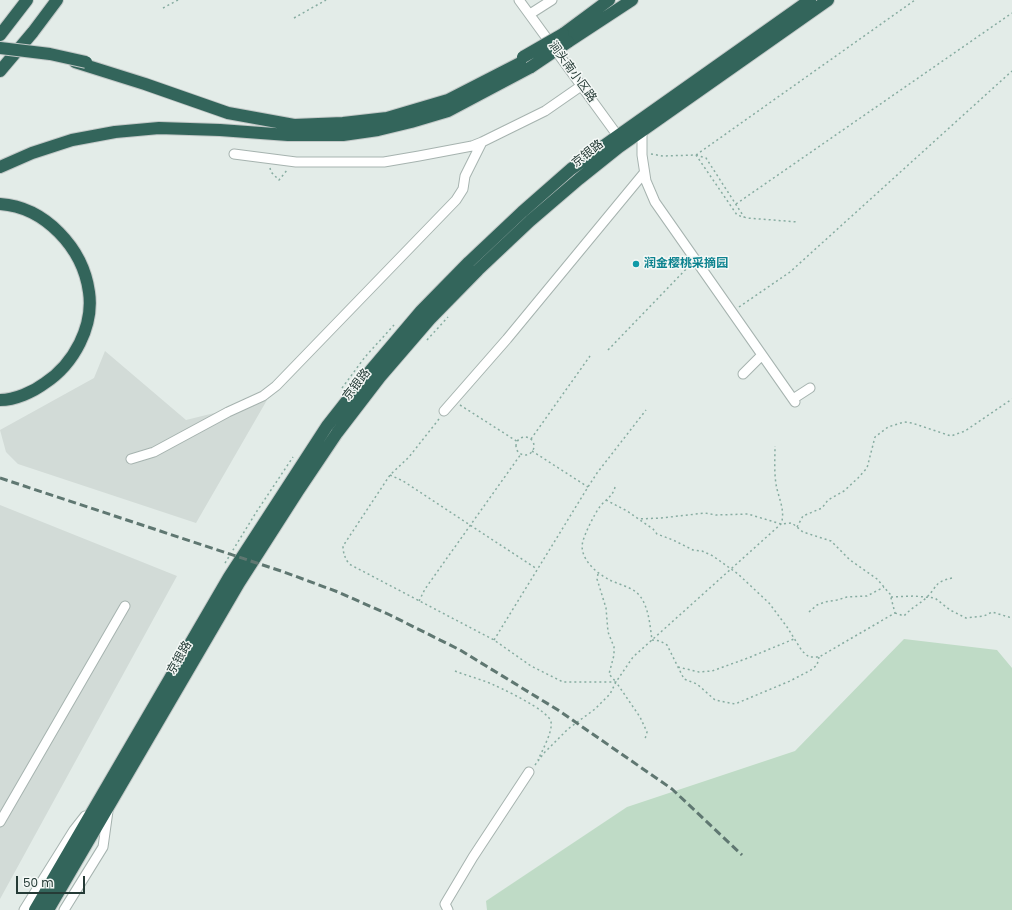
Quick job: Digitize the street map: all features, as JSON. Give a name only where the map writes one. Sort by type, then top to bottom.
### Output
[{"type":"highway","points":[[0,35],[27,0]]},
{"type":"highway","points":[[0,71],[33,32],[57,0]]},
{"type":"highway","points":[[566,38],[609,0]]},
{"type":"highway","points":[[0,49],[10,49],[88,65],[228,113],[294,125],[343,123],[386,118],[448,100],[526,61],[632,0]]},
{"type":"highway","name":"京银路","points":[[35,910],[104,803],[239,583],[298,491],[380,377],[455,292],[530,221],[579,179],[618,142],[810,0]]},
{"type":"highway","name":"京银路","points":[[618,142],[642,131],[828,0]]},
{"type":"highway","points":[[0,49],[50,54],[86,62],[223,108],[254,116],[294,119],[380,114],[449,98],[526,61]]},
{"type":"highway","points":[[0,167],[32,152],[72,140],[115,132],[159,128],[220,130],[288,135],[343,135],[378,130],[448,111],[485,93],[526,61]]},
{"type":"highway","points":[[0,204],[15,206],[32,213],[49,224],[66,240],[76,255],[83,270],[89,291],[90,306],[87,323],[81,340],[64,368],[52,379],[38,388],[21,395],[0,400]]},
{"type":"highway","name":"京银路","points":[[48,910],[104,803]]},
{"type":"street","name":"涧头南小区路","points":[[519,0],[615,132],[618,142]]},
{"type":"street","points":[[530,14],[552,0]]},
{"type":"street","points":[[234,154],[294,161],[384,162],[472,146],[545,111],[581,86]]},
{"type":"street","points":[[642,131],[644,173],[655,202],[794,400],[810,388]]},
{"type":"street","points":[[131,459],[154,452],[209,422],[263,396],[276,386],[456,200],[463,189],[466,176],[482,142]]},
{"type":"street","points":[[444,411],[507,340],[644,173]]},
{"type":"street","points":[[743,374],[762,355]]},
{"type":"street","points":[[0,822],[125,606]]},
{"type":"street","points":[[448,910],[445,904],[529,772]]},
{"type":"street","points":[[24,910],[74,830],[104,803]]},
{"type":"street","points":[[64,910],[103,847],[104,803]]},
{"type":"path","points":[[163,8],[178,0]]},
{"type":"path","points":[[294,18],[326,0]]},
{"type":"path","points":[[696,156],[915,0]]},
{"type":"path","points":[[736,204],[1012,13]]},
{"type":"path","points":[[731,312],[790,272],[1012,71]]},
{"type":"path","points":[[642,152],[664,156],[696,156],[706,158],[745,218]]},
{"type":"path","points":[[696,156],[737,215],[745,218],[798,222]]},
{"type":"path","points":[[270,158],[271,172],[279,180],[285,175],[294,161]]},
{"type":"path","points":[[608,350],[695,260]]},
{"type":"path","points":[[423,345],[452,312]]},
{"type":"path","points":[[531,439],[590,356]]},
{"type":"path","points":[[797,527],[803,516],[822,508],[828,500],[844,491],[858,478],[867,468],[875,437],[888,427],[904,422],[912,423],[951,436],[964,431],[1012,399]]},
{"type":"path","points":[[454,400],[518,442]]},
{"type":"path","points":[[494,640],[597,473],[646,410]]},
{"type":"path","points":[[444,411],[409,457],[390,475],[343,546],[343,552],[349,564],[494,640],[531,666],[563,682],[616,682]]},
{"type":"path","points":[[524,437],[531,439],[534,445],[532,451],[526,455],[521,454],[517,449],[518,442],[524,437]]},
{"type":"path","points":[[529,772],[544,753],[568,729],[595,709],[610,694],[616,682],[633,657],[781,524],[784,517],[776,484],[774,462],[775,446]]},
{"type":"path","points":[[532,451],[588,487]]},
{"type":"path","points":[[419,601],[425,589],[521,454]]},
{"type":"path","points":[[390,475],[403,481],[471,524],[537,570]]},
{"type":"path","points":[[615,487],[614,492],[599,507],[582,542],[582,549],[584,556],[598,573],[608,580],[626,586],[635,591],[640,597],[649,617],[652,640]]},
{"type":"path","points":[[606,500],[638,519],[653,529],[657,534],[674,540],[693,550],[702,551],[713,556],[738,574],[768,603],[787,627],[802,651],[809,657],[819,657],[895,613],[904,616],[911,608],[927,597],[934,587],[942,580],[952,578]]},
{"type":"path","points":[[638,519],[705,513],[716,515],[748,514],[781,524],[792,523],[803,532],[831,541],[850,560],[877,579],[890,594],[895,613]]},
{"type":"path","points":[[598,573],[598,580],[606,608],[608,632],[614,647],[614,655],[609,674],[643,722],[647,732],[645,739]]},
{"type":"path","points":[[809,612],[816,604],[846,597],[867,596],[884,587]]},
{"type":"path","points":[[891,597],[935,598],[950,610],[966,618],[984,616],[992,612],[1012,618]]},
{"type":"path","points":[[678,667],[700,672],[712,671],[794,639]]},
{"type":"path","points":[[652,640],[660,641],[667,645],[684,679],[697,684],[715,700],[735,704],[790,681],[811,670],[817,665],[819,657]]},
{"type":"path","points":[[455,671],[487,682],[538,708],[548,716],[551,723],[550,732],[537,761]]},
{"type":"shaded area","points":[[105,351],[186,420],[267,400],[196,523],[18,464],[6,452],[0,430],[94,378]]},
{"type":"shaded area","points":[[0,505],[177,576],[0,899]]},
{"type":"green space","points":[[904,639],[997,650],[1012,668],[1012,910],[487,910],[486,901],[627,807],[795,751]]},
{"type":"railway","points":[[0,478],[284,572],[338,592],[390,615],[460,650],[558,710],[672,789],[742,855]]},
{"type":"place","name":"润金樱桃采摘园","points":[[636,264]]}]
